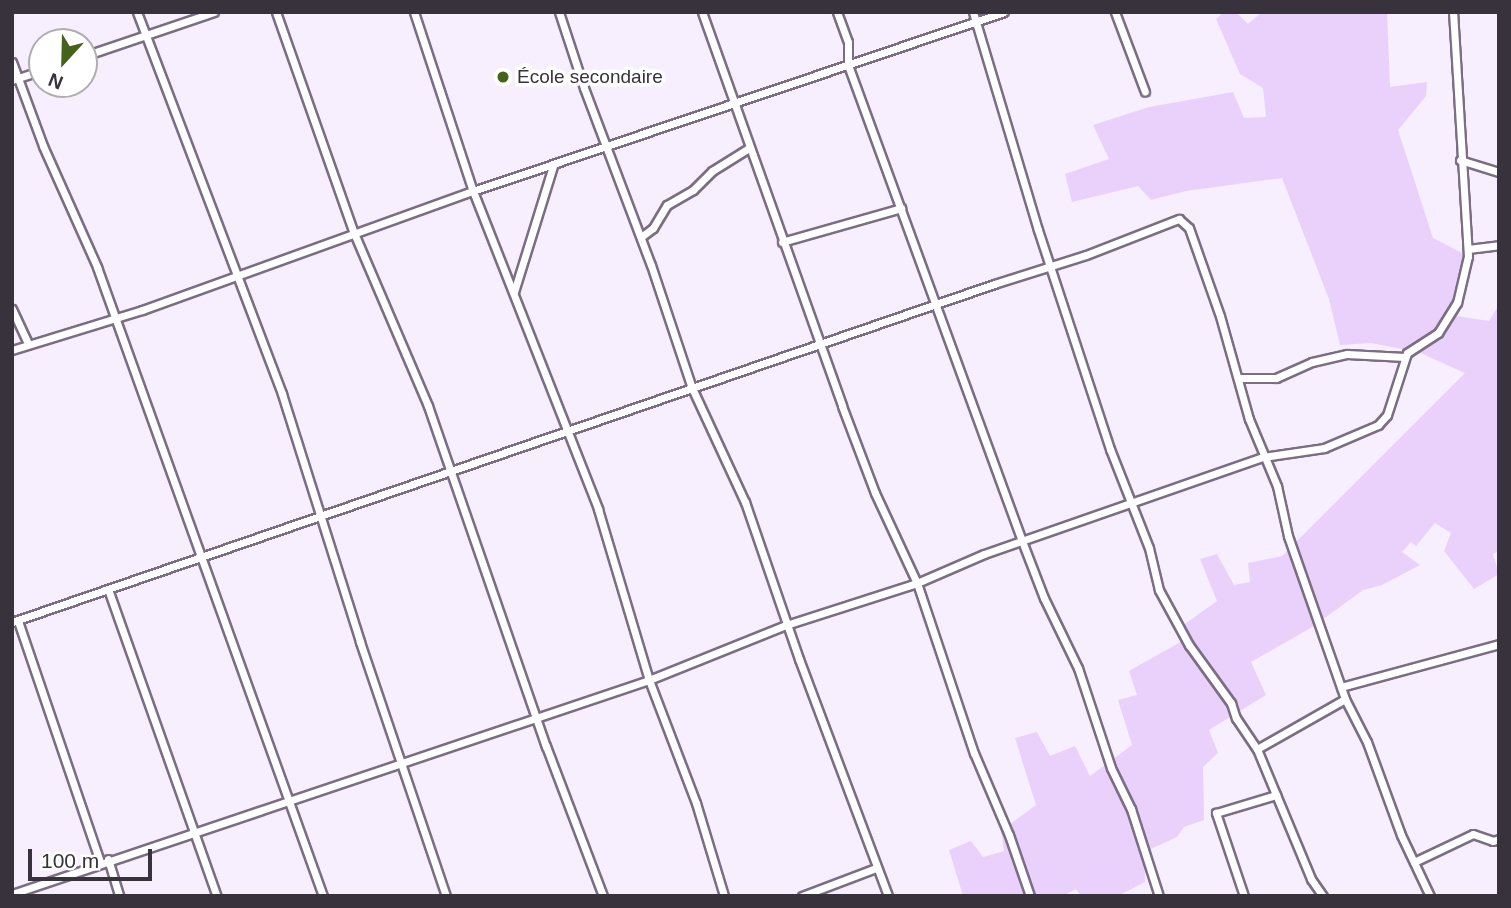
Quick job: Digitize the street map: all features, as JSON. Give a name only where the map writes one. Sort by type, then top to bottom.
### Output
[{"type":"street","points":[[137,12],[282,394],[446,896]]},
{"type":"street","points":[[98,51],[214,12]]},
{"type":"street","points":[[276,12],[354,233],[428,406],[537,718],[603,896]]},
{"type":"street","points":[[414,12],[473,191],[598,509],[649,680],[696,803],[724,896]]},
{"type":"street","points":[[559,12],[641,237],[692,388],[745,502],[779,595],[786,625],[888,896]]},
{"type":"street","points":[[702,12],[863,463],[917,583],[974,753],[1009,835],[1030,896]]},
{"type":"street","points":[[837,12],[848,42],[848,65],[1022,541],[1051,612],[1078,668],[1111,768],[1131,809],[1159,896]]},
{"type":"street","points":[[973,12],[1051,265],[1130,504],[1149,548],[1159,590],[1189,645],[1231,703],[1236,718],[1257,749],[1311,879],[1323,896]]},
{"type":"street","points":[[12,350],[175,299],[473,191],[1004,12]]},
{"type":"street","points":[[1115,12],[1145,92]]},
{"type":"street","points":[[12,894],[649,680],[786,625],[917,583],[1022,541],[1263,457],[1320,449],[1378,425],[1387,415],[1405,357],[1438,333],[1457,303],[1468,249],[1453,12]]},
{"type":"street","points":[[12,62],[15,79],[115,317],[323,896]]},
{"type":"street","points":[[641,237],[653,228],[667,205],[693,190],[712,171],[749,148]]},
{"type":"street","points":[[1461,160],[1499,172]]},
{"type":"street","points":[[513,293],[553,166]]},
{"type":"street","points":[[782,242],[901,208]]},
{"type":"street","points":[[118,896],[15,621],[1086,255],[1171,219],[1185,221],[1263,457],[1277,486],[1288,536],[1345,699],[1367,742],[1430,896]]},
{"type":"street","points":[[1468,249],[1499,245]]},
{"type":"street","points":[[12,309],[28,344]]},
{"type":"street","points":[[1238,378],[1276,378],[1312,362],[1347,354],[1405,357]]},
{"type":"street","points":[[108,589],[217,896]]},
{"type":"street","points":[[1341,687],[1499,644]]},
{"type":"street","points":[[1257,749],[1345,699]]},
{"type":"street","points":[[1244,896],[1216,813],[1276,795]]},
{"type":"street","points":[[1414,862],[1473,834],[1493,841],[1499,839]]},
{"type":"street","points":[[802,896],[876,868]]},
{"type":"shaded area","points":[[1224,12],[1236,12],[1248,24],[1262,12],[1387,12],[1390,87],[1427,82],[1426,96],[1398,130],[1433,238],[1464,254],[1456,316],[1489,321],[1497,308],[1499,295],[1499,551],[1493,554],[1499,574],[1474,589],[1444,551],[1451,533],[1435,523],[1416,546],[1411,542],[1402,552],[1420,565],[1382,585],[1363,590],[1314,626],[1251,662],[1266,695],[1209,730],[1218,753],[1203,767],[1204,820],[1184,827],[1177,837],[1144,852],[1145,882],[1118,896],[1081,896],[1076,889],[1063,896],[963,896],[949,850],[971,841],[983,857],[1004,851],[1001,831],[1036,805],[1015,738],[1037,732],[1050,756],[1075,746],[1090,776],[1132,745],[1118,700],[1137,695],[1129,671],[1184,640],[1182,626],[1217,601],[1200,559],[1217,554],[1234,585],[1250,582],[1248,563],[1282,556],[1465,373],[1418,352],[1371,343],[1340,345],[1329,299],[1282,178],[1186,191],[1151,200],[1138,186],[1072,202],[1065,174],[1109,159],[1093,125],[1149,107],[1233,92],[1244,118],[1266,117],[1263,88],[1240,74],[1216,19]]},
{"type":"place","name":"École secondaire","points":[[503,77]]}]
